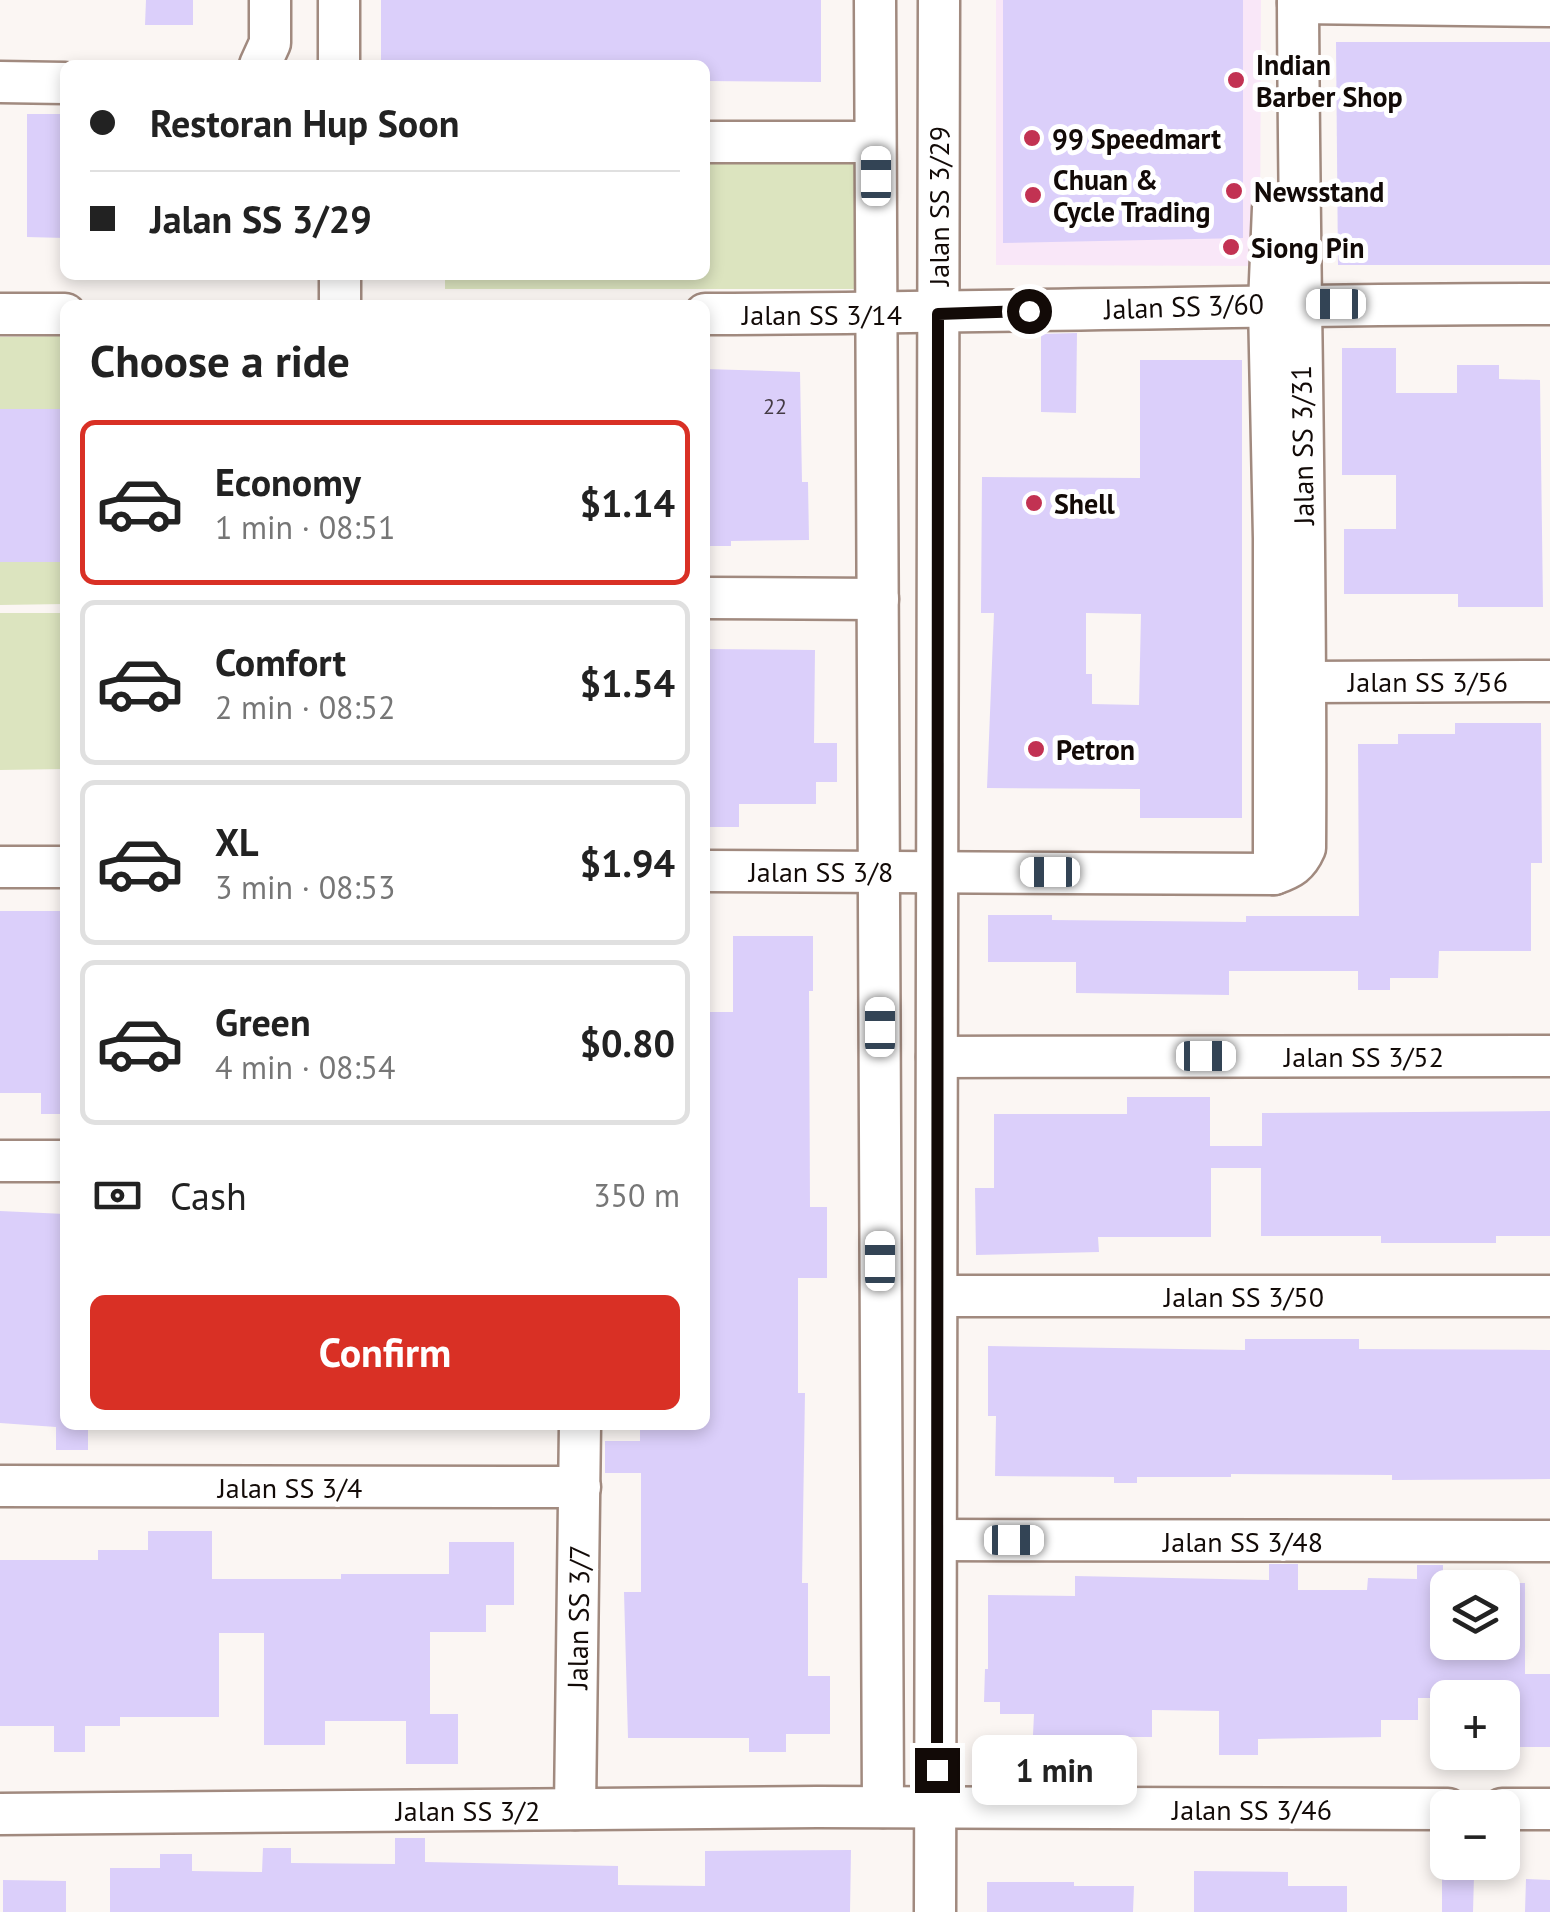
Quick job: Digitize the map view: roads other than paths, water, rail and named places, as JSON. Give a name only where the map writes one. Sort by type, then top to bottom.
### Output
[{"type":"street","points":[[265,54],[270,0]]},
{"type":"street","points":[[339,0],[339,60]]},
{"type":"street","points":[[875,0],[883,1808]]},
{"type":"street","name":"Jalan SS 3/29","points":[[934,1912],[938,0]]},
{"type":"street","points":[[1289,1],[1550,6]]},
{"type":"street","name":"Jalan SS 3/31","points":[[1285,304],[1306,682],[1305,848],[1291,868],[1274,874],[1274,538],[1285,304],[1289,1]]},
{"type":"street","points":[[0,82],[60,83]]},
{"type":"street","points":[[710,142],[875,142]]},
{"type":"street","name":"Jalan SS 3/60","points":[[938,314],[1285,304],[1550,304]]},
{"type":"street","points":[[0,314],[60,314]]},
{"type":"street","name":"Jalan SS 3/14","points":[[710,314],[938,314]]},
{"type":"street","points":[[710,598],[878,598]]},
{"type":"street","name":"Jalan SS 3/56","points":[[1306,682],[1550,680]]},
{"type":"street","points":[[0,867],[60,867]]},
{"type":"street","name":"Jalan SS 3/8","points":[[710,871],[938,873]]},
{"type":"street","points":[[938,873],[1274,874]]},
{"type":"street","name":"Jalan SS 3/52","points":[[937,1057],[1550,1056]]},
{"type":"street","points":[[0,1161],[60,1161]]},
{"type":"street","name":"Jalan SS 3/50","points":[[937,1296],[1550,1296]]},
{"type":"street","name":"Jalan SS 3/7","points":[[575,1810],[580,1430]]},
{"type":"street","name":"Jalan SS 3/4","points":[[0,1486],[580,1487]]},
{"type":"street","name":"Jalan SS 3/48","points":[[937,1540],[1550,1540]]},
{"type":"street","name":"Jalan SS 3/2","points":[[0,1814],[937,1808]]},
{"type":"street","name":"Jalan SS 3/46","points":[[937,1808],[1430,1809]]},
{"type":"street","points":[[1520,1809],[1550,1809]]},
{"type":"place","name":"Indian Barber Shop","points":[[1236,80]]},
{"type":"place","name":"99 Speedmart","points":[[1032,138]]},
{"type":"place","name":"Newsstand","points":[[1234,191]]},
{"type":"place","name":"Chuan & Cycle Trading","points":[[1033,195]]},
{"type":"place","name":"Siong Pin","points":[[1231,247]]},
{"type":"place","name":"Shell","points":[[1034,503]]},
{"type":"place","name":"Petron","points":[[1036,749]]}]
